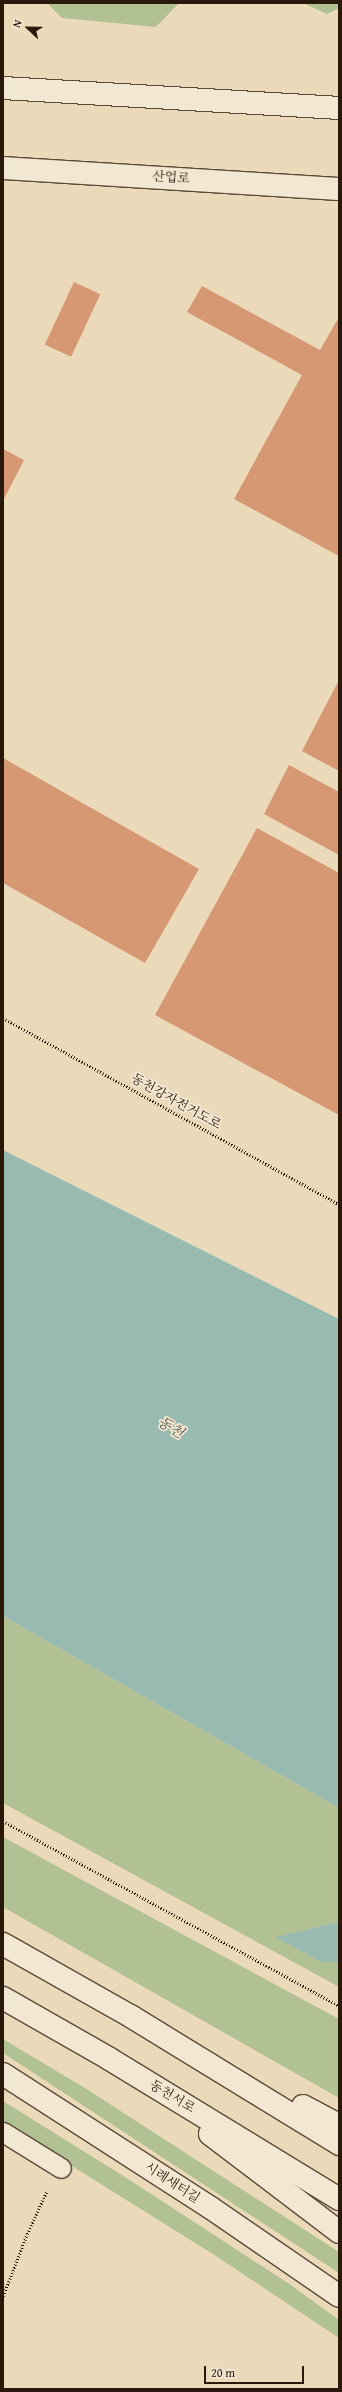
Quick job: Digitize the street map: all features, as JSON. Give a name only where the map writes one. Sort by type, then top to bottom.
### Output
[{"type":"main road","points":[[3,88],[339,108]]},
{"type":"main road","name":"산업로","points":[[3,168],[339,189]]},
{"type":"main road","points":[[3,1944],[132,2017],[339,2125]]},
{"type":"main road","name":"동천서로","points":[[3,1998],[108,2058],[339,2199]]},
{"type":"main road","points":[[132,2017],[339,2144]]},
{"type":"main road","points":[[108,2058],[339,2232]]},
{"type":"main road","name":"시례새터길","points":[[3,2074],[211,2208],[339,2296]]},
{"type":"lane","points":[[3,2132],[61,2168]]},
{"type":"path","name":"동천강자전거도로","points":[[3,1018],[339,1204]]},
{"type":"path","points":[[3,1821],[339,2006]]},
{"type":"path","points":[[3,2296],[40,2205],[61,2168]]},
{"type":"green space","points":[[47,3],[179,3],[156,27],[62,18]]},
{"type":"green space","points":[[303,3],[339,3],[339,8],[327,14]]},
{"type":"green space","points":[[3,1616],[339,1808],[339,1922],[276,1937],[321,1962],[339,1962],[339,1987],[3,1803]]},
{"type":"green space","points":[[3,1837],[339,2019],[339,2098],[3,1907]]},
{"type":"green space","points":[[3,2039],[85,2088],[339,2252],[339,2273],[3,2053]]},
{"type":"green space","points":[[3,2101],[125,2177],[288,2283],[339,2320],[339,2338],[216,2256],[3,2123]]},
{"type":"water","name":"동천","points":[[3,1150],[339,1319],[339,1808],[3,1616]]},
{"type":"water","points":[[339,1922],[339,1962],[321,1962],[275,1937]]},
{"type":"building","points":[[74,282],[100,294],[71,357],[45,345]]},
{"type":"building","points":[[202,286],[320,350],[339,317],[339,556],[234,499],[302,375],[187,312]]},
{"type":"building","points":[[3,449],[24,460],[3,501]]},
{"type":"building","points":[[339,680],[339,771],[302,751]]},
{"type":"building","points":[[3,758],[199,869],[145,963],[3,883]]},
{"type":"building","points":[[289,765],[339,792],[339,855],[264,814]]},
{"type":"building","points":[[257,828],[339,873],[339,1115],[155,1015]]}]
